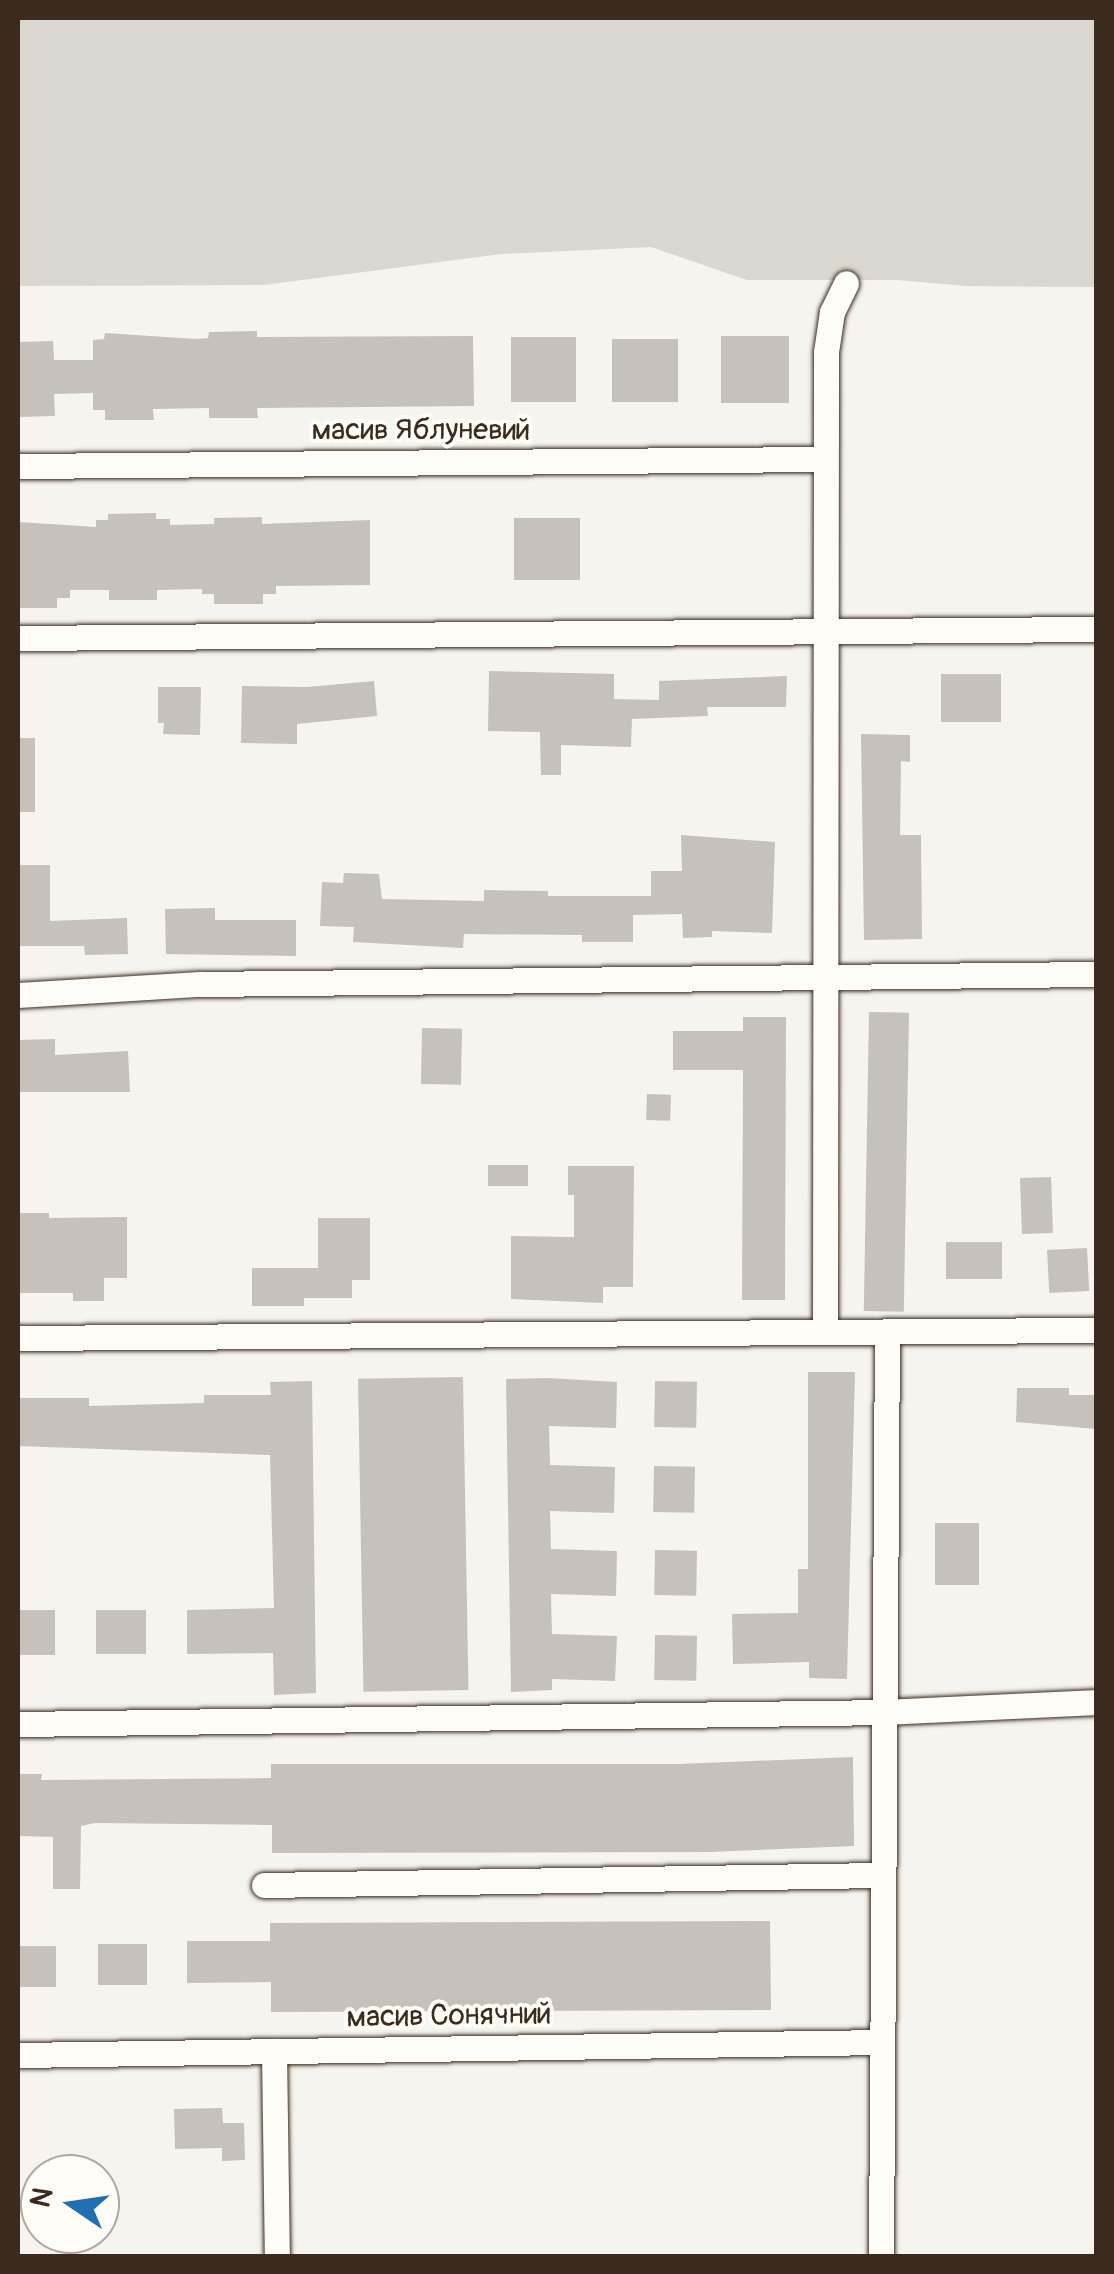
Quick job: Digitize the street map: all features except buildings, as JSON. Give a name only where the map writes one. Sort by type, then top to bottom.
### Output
[{"type":"street","points":[[825,1332],[822,978],[826,352],[832,312],[846,283]]},
{"type":"street","name":"масив Яблуневий","points":[[18,466],[825,459]]},
{"type":"street","points":[[18,638],[1096,629]]},
{"type":"street","points":[[18,995],[200,984],[1096,974]]},
{"type":"street","points":[[18,1338],[1096,1330]]},
{"type":"street","points":[[880,2256],[887,1331]]},
{"type":"street","points":[[18,1724],[885,1712],[1096,1702]]},
{"type":"street","points":[[264,1885],[883,1875]]},
{"type":"street","name":"масив Сонячний","points":[[18,2056],[882,2042]]},
{"type":"street","points":[[274,2051],[276,2256]]},
{"type":"shaded area","points":[[18,18],[1096,18],[1096,287],[747,280],[651,247],[501,254],[264,285],[18,286]]}]
